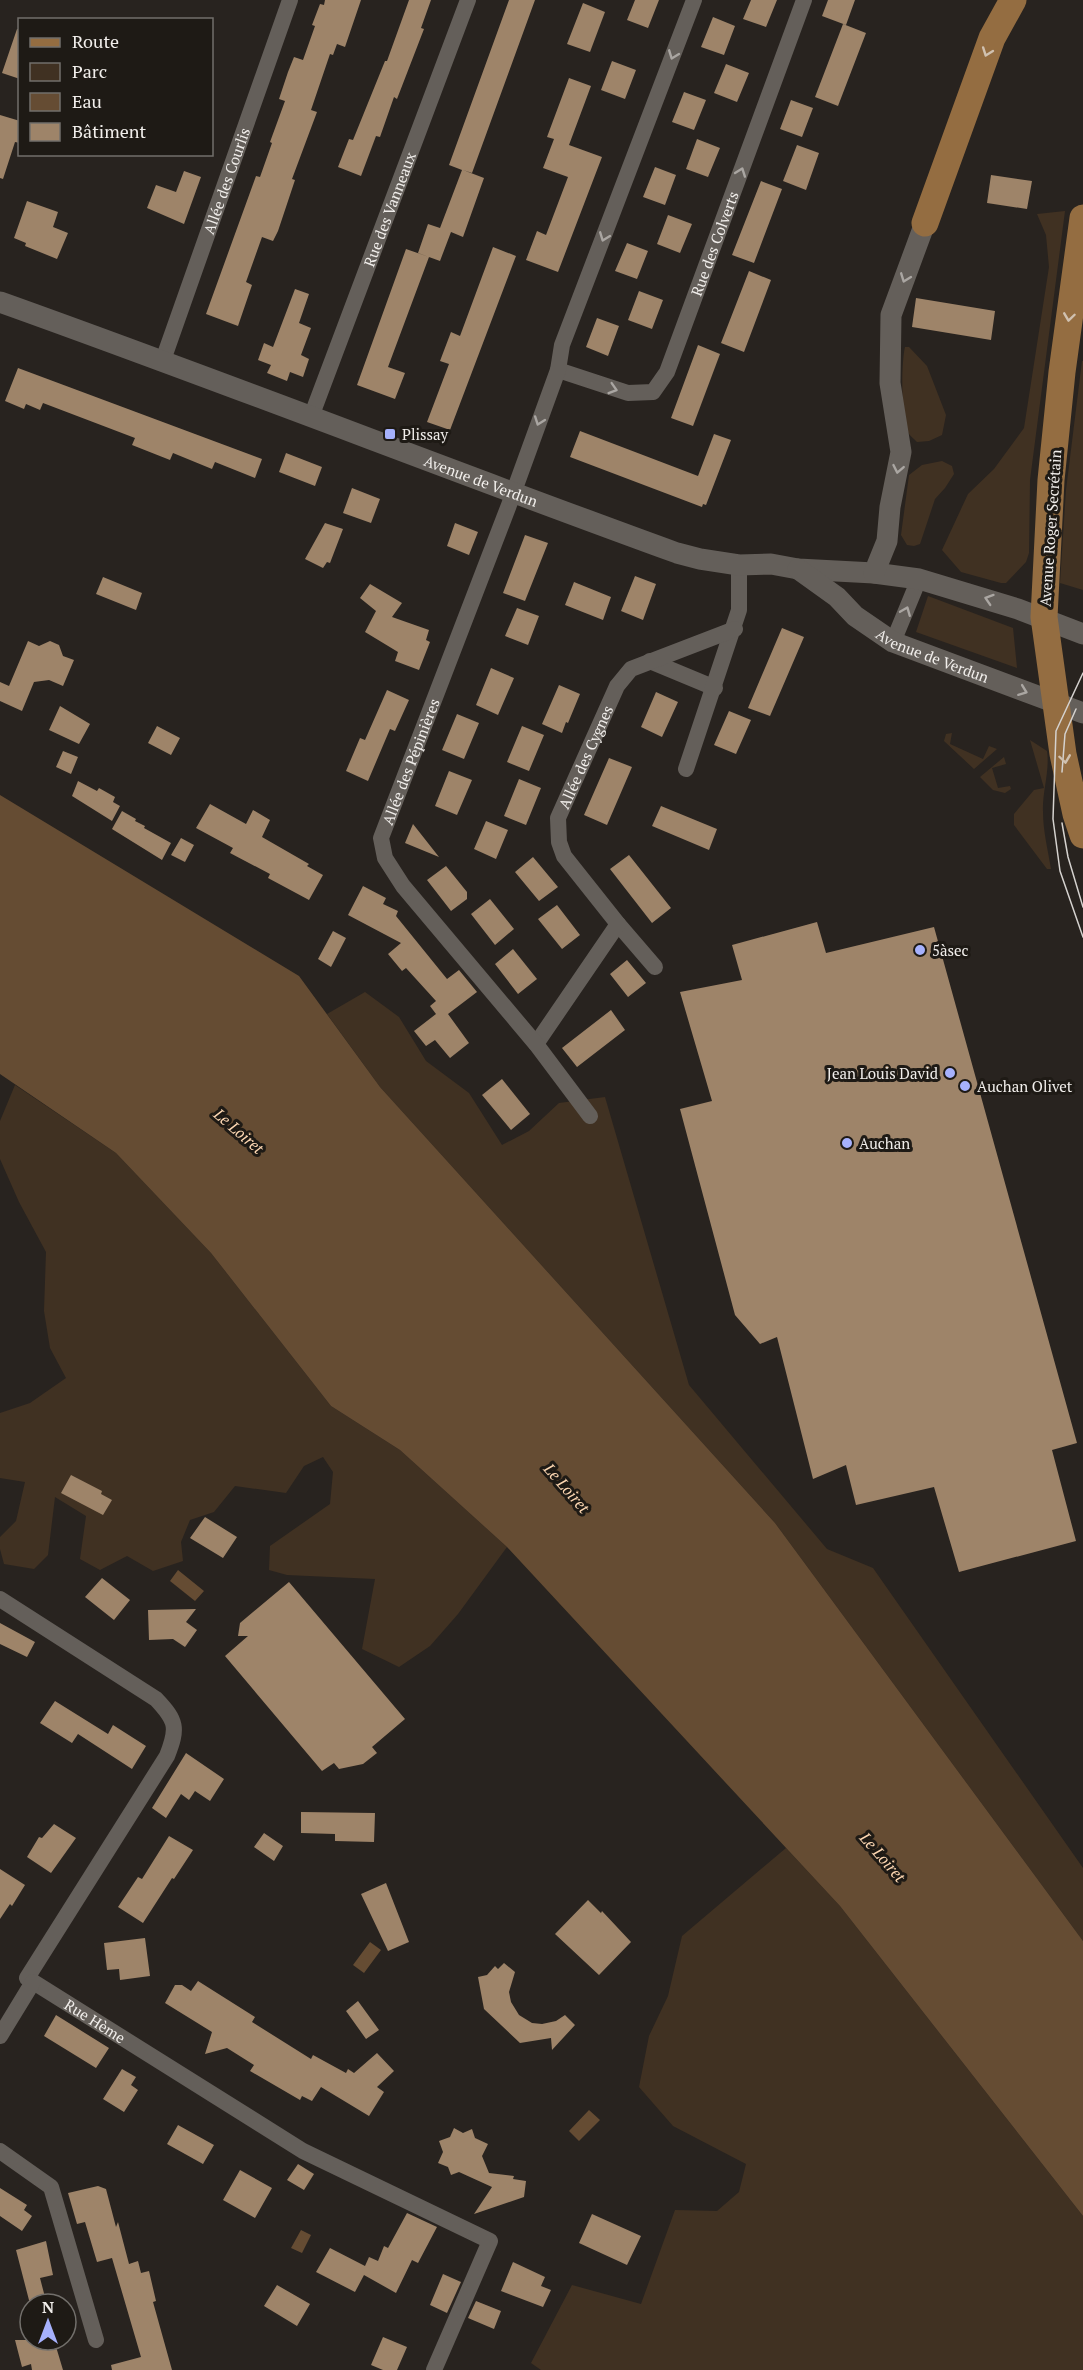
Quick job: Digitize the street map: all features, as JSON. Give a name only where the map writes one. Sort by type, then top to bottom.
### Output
[{"type":"main road","points":[[925,223],[992,38],[1013,0]]},
{"type":"main road","name":"Avenue Roger Secrétain","points":[[1083,218],[1062,372],[1051,480],[1044,617],[1071,794],[1083,835]]},
{"type":"street","name":"Allée des Courlis","points":[[163,360],[290,0]]},
{"type":"street","name":"Rue des Vanneaux","points":[[311,417],[468,0]]},
{"type":"street","points":[[512,493],[558,370],[562,345],[694,0]]},
{"type":"street","name":"Rue des Colverts","points":[[558,370],[627,393],[653,393],[667,372],[804,0]]},
{"type":"street","points":[[874,573],[887,541],[890,507],[901,452],[890,383],[891,315],[925,223]]},
{"type":"street","name":"Avenue de Verdun","points":[[0,302],[163,360],[512,493],[677,553],[739,565],[771,564],[798,569],[874,573],[919,579],[1044,617],[1083,634]]},
{"type":"street","name":"Allée des Pépinières","points":[[512,493],[381,838],[385,858],[403,886],[536,1044],[590,1116]]},
{"type":"street","points":[[686,769],[740,610],[739,565]]},
{"type":"street","name":"Avenue de Verdun","points":[[798,569],[837,597],[855,616],[893,642],[1083,713]]},
{"type":"street","points":[[893,642],[919,579]]},
{"type":"street","name":"Allée des Cygnes","points":[[655,967],[564,856],[559,842],[558,818],[617,686],[631,669],[735,628]]},
{"type":"street","points":[[650,662],[715,688]]},
{"type":"street","points":[[536,1044],[618,924]]},
{"type":"street","points":[[0,1599],[156,1699],[171,1715],[175,1726],[173,1740],[166,1756],[27,1978],[33,1982],[0,2037]]},
{"type":"street","name":"Rue Hème","points":[[33,1982],[303,2151],[490,2241],[434,2370]]},
{"type":"street","points":[[0,2151],[51,2187],[96,2340]]},
{"type":"green space","points":[[1065,211],[1030,480],[1029,553],[1026,562],[1006,583],[1001,583],[961,572],[942,550],[968,494],[994,469],[1024,428],[1049,267],[1046,235],[1037,214]]},
{"type":"green space","points":[[905,347],[909,347],[927,366],[946,415],[942,435],[929,441],[917,442],[909,433],[906,424],[902,390]]},
{"type":"green space","points":[[1082,361],[1083,590],[1060,583],[1066,490]]},
{"type":"green space","points":[[942,461],[952,466],[954,474],[935,499],[920,544],[907,545],[901,535],[909,475],[922,465]]},
{"type":"green space","points":[[928,596],[1013,628],[1017,668],[916,632]]},
{"type":"green space","points":[[952,733],[950,744],[983,759],[989,746],[997,749],[974,769],[944,741],[946,734]]},
{"type":"green space","points":[[1030,740],[1047,751],[1048,766],[1043,819],[1051,869],[1047,869],[1014,825],[1014,814],[1034,790],[1044,788]]},
{"type":"green space","points":[[1004,757],[1006,764],[992,768],[998,788],[1010,786],[1011,789],[1005,793],[993,790],[980,777]]},
{"type":"green space","points":[[365,992],[399,1017],[426,1061],[469,1093],[502,1145],[529,1131],[559,1103],[605,1097],[689,1385],[827,1549],[873,1568],[1083,1868],[1083,1941],[775,1523],[380,1087],[327,1014]]},
{"type":"green space","points":[[15,1085],[116,1153],[211,1253],[331,1406],[400,1450],[507,1547],[458,1614],[430,1646],[399,1667],[362,1649],[375,1579],[287,1575],[269,1570],[270,1546],[330,1504],[333,1472],[323,1457],[304,1466],[286,1493],[235,1486],[214,1512],[190,1520],[181,1542],[183,1561],[153,1571],[127,1556],[100,1570],[80,1559],[86,1516],[55,1497],[48,1555],[34,1569],[4,1564],[0,1537],[16,1521],[25,1482],[0,1478],[0,1413],[30,1403],[66,1378],[50,1348],[44,1311],[46,1252],[19,1202],[0,1159],[0,1121]]},
{"type":"green space","points":[[786,1848],[840,1906],[1083,2216],[1083,2370],[541,2370],[531,2363],[572,2285],[641,2304],[675,2210],[717,2211],[739,2192],[746,2164],[673,2126],[639,2087],[649,2036],[668,1996],[682,1936]]},
{"type":"water","name":"Le Loiret","points":[[0,795],[299,976],[380,1087],[775,1523],[1083,1941],[1083,2216],[840,1906],[507,1547],[400,1450],[331,1406],[211,1253],[116,1153],[0,1074]]},
{"type":"water","points":[[178,1570],[204,1591],[195,1601],[170,1581]]},
{"type":"water","points":[[370,1942],[381,1950],[364,1973],[353,1965]]},
{"type":"water","points":[[589,2110],[600,2120],[579,2141],[569,2131]]},
{"type":"water","points":[[301,2230],[311,2235],[302,2253],[291,2248]]},
{"type":"building","points":[[325,0],[361,0],[345,47],[337,44],[333,55],[330,54],[311,110],[317,112],[292,179],[295,180],[278,231],[273,241],[262,237],[246,282],[252,285],[238,326],[206,314],[256,176],[260,177],[272,143],[270,142],[285,101],[279,99],[288,72],[294,57],[303,60],[315,26],[312,25],[320,4],[324,5]]},
{"type":"building","points":[[409,0],[431,0],[421,28],[424,29],[397,99],[394,97],[380,137],[376,136],[361,176],[338,167],[349,139],[353,140],[385,61],[387,61]]},
{"type":"building","points":[[509,0],[535,0],[472,173],[463,170],[484,178],[463,237],[451,232],[440,261],[418,253],[428,224],[440,228],[462,170],[449,165]]},
{"type":"building","points":[[635,0],[659,0],[648,28],[627,20]]},
{"type":"building","points":[[751,0],[777,0],[766,27],[743,19]]},
{"type":"building","points":[[828,0],[855,0],[846,25],[822,16]]},
{"type":"building","points":[[583,3],[605,12],[590,52],[567,44]]},
{"type":"building","points":[[713,17],[735,26],[724,55],[701,47]]},
{"type":"building","points":[[843,24],[866,33],[838,106],[815,97]]},
{"type":"building","points":[[17,29],[18,29],[18,78],[2,73]]},
{"type":"building","points":[[612,61],[636,70],[625,99],[601,90]]},
{"type":"building","points":[[726,64],[749,73],[737,102],[714,93]]},
{"type":"building","points":[[569,78],[591,86],[569,145],[602,157],[558,272],[526,260],[537,231],[546,235],[568,177],[543,168],[554,139],[547,137]]},
{"type":"building","points":[[684,92],[706,100],[694,130],[672,122]]},
{"type":"building","points":[[791,100],[813,108],[802,137],[780,129]]},
{"type":"building","points":[[0,115],[18,120],[18,143],[15,142],[3,179],[0,178]]},
{"type":"building","points":[[697,139],[720,148],[708,177],[686,169]]},
{"type":"building","points":[[797,145],[819,153],[806,190],[783,181]]},
{"type":"building","points":[[655,167],[676,175],[665,205],[643,197]]},
{"type":"building","points":[[184,171],[201,177],[184,224],[147,208],[156,185],[176,192]]},
{"type":"building","points":[[991,175],[1032,181],[1027,209],[987,203]]},
{"type":"building","points":[[761,181],[782,189],[754,263],[732,255]]},
{"type":"building","points":[[27,201],[58,212],[53,227],[68,233],[57,259],[25,246],[26,243],[14,238]]},
{"type":"building","points":[[668,215],[692,224],[680,253],[657,244]]},
{"type":"building","points":[[627,243],[648,251],[637,279],[615,271]]},
{"type":"building","points":[[493,247],[516,256],[450,430],[427,422],[449,364],[440,361],[451,332],[460,336]]},
{"type":"building","points":[[406,249],[429,257],[388,367],[405,373],[395,399],[357,385]]},
{"type":"building","points":[[749,271],[771,280],[744,352],[721,343]]},
{"type":"building","points":[[295,289],[309,294],[299,323],[311,328],[301,355],[309,359],[303,377],[290,372],[287,381],[267,373],[271,365],[258,360],[264,343],[273,347]]},
{"type":"building","points":[[639,291],[663,300],[652,329],[628,320]]},
{"type":"building","points":[[916,298],[995,311],[991,340],[912,327]]},
{"type":"building","points":[[597,318],[619,326],[608,356],[586,347]]},
{"type":"building","points":[[698,345],[720,354],[693,426],[671,418]]},
{"type":"building","points":[[18,368],[262,459],[255,478],[215,462],[212,469],[173,453],[170,460],[132,445],[135,438],[43,403],[40,410],[26,404],[24,409],[5,401]]},
{"type":"building","points":[[580,431],[698,476],[714,434],[731,440],[706,505],[703,504],[702,507],[570,457]]},
{"type":"building","points":[[286,453],[322,467],[315,486],[279,472]]},
{"type":"building","points":[[352,488],[380,499],[371,523],[343,513]]},
{"type":"building","points":[[325,523],[343,529],[330,563],[327,562],[323,568],[305,559]]},
{"type":"building","points":[[455,523],[478,532],[469,555],[447,546]]},
{"type":"building","points":[[525,535],[548,543],[525,601],[503,593]]},
{"type":"building","points":[[635,576],[656,584],[643,620],[621,611]]},
{"type":"building","points":[[103,577],[142,593],[136,610],[96,594]]},
{"type":"building","points":[[574,582],[611,597],[603,620],[565,605]]},
{"type":"building","points":[[370,584],[402,603],[392,617],[429,630],[426,640],[430,642],[419,670],[395,661],[398,652],[365,632],[376,611],[360,598]]},
{"type":"building","points":[[517,608],[539,616],[528,645],[505,636]]},
{"type":"building","points":[[782,628],[804,637],[770,716],[748,708]]},
{"type":"building","points":[[28,641],[39,646],[50,641],[59,645],[63,656],[74,660],[63,686],[49,680],[34,682],[22,711],[0,701],[0,682],[9,686]]},
{"type":"building","points":[[491,668],[514,678],[498,715],[476,705]]},
{"type":"building","points":[[559,685],[580,694],[562,733],[542,724]]},
{"type":"building","points":[[387,690],[409,700],[395,731],[390,729],[368,781],[346,771],[360,738],[365,740]]},
{"type":"building","points":[[656,692],[678,702],[662,737],[641,727]]},
{"type":"building","points":[[60,706],[90,724],[79,744],[49,730]]},
{"type":"building","points":[[729,711],[751,720],[736,754],[714,745]]},
{"type":"building","points":[[457,714],[479,723],[464,759],[442,750]]},
{"type":"building","points":[[157,726],[180,738],[171,755],[148,743]]},
{"type":"building","points":[[522,726],[544,735],[529,771],[507,762]]},
{"type":"building","points":[[63,751],[78,757],[71,774],[56,767]]},
{"type":"building","points":[[609,758],[632,767],[607,825],[584,815]]},
{"type":"building","points":[[449,771],[472,780],[457,815],[435,806]]},
{"type":"building","points":[[519,779],[541,788],[526,825],[504,816]]},
{"type":"building","points":[[78,781],[97,791],[99,788],[115,797],[113,802],[120,806],[112,821],[72,796]]},
{"type":"building","points":[[210,804],[246,824],[253,810],[270,820],[262,837],[309,864],[307,866],[323,875],[309,900],[268,878],[270,874],[230,853],[233,848],[196,828]]},
{"type":"building","points":[[661,806],[717,829],[709,850],[652,826]]},
{"type":"building","points":[[122,811],[136,819],[135,821],[145,826],[144,828],[171,843],[162,860],[112,829]]},
{"type":"building","points":[[486,821],[508,830],[496,859],[474,849]]},
{"type":"building","points":[[413,824],[439,857],[405,843]]},
{"type":"building","points":[[181,838],[194,845],[185,862],[171,855]]},
{"type":"building","points":[[629,855],[671,908],[652,923],[610,869]]},
{"type":"building","points":[[533,857],[558,887],[539,901],[515,872]]},
{"type":"building","points":[[446,866],[467,892],[467,899],[451,911],[427,880]]},
{"type":"building","points":[[363,886],[386,898],[383,904],[398,911],[396,916],[447,979],[459,970],[477,992],[448,1014],[469,1043],[450,1058],[435,1040],[426,1046],[414,1031],[436,1014],[430,1006],[436,1001],[406,968],[402,971],[388,954],[401,943],[348,915]]},
{"type":"building","points":[[490,899],[514,929],[495,945],[471,914]]},
{"type":"building","points":[[557,905],[580,935],[562,949],[538,919]]},
{"type":"building","points":[[817,922],[826,953],[934,927],[1077,1443],[1052,1450],[1076,1541],[959,1572],[934,1487],[856,1505],[846,1465],[813,1479],[777,1337],[760,1344],[735,1315],[680,1109],[712,1101],[680,992],[742,980],[732,945]]},
{"type":"building","points":[[333,931],[346,938],[331,967],[318,959]]},
{"type":"building","points":[[513,949],[537,979],[518,994],[495,964]]},
{"type":"building","points":[[627,960],[646,983],[628,997],[610,974]]},
{"type":"building","points":[[611,1010],[625,1030],[577,1067],[562,1048]]},
{"type":"building","points":[[502,1079],[530,1114],[511,1130],[482,1095]]},
{"type":"building","points":[[71,1475],[102,1491],[101,1494],[112,1500],[103,1515],[61,1493]]},
{"type":"building","points":[[205,1517],[237,1537],[223,1558],[190,1538]]},
{"type":"building","points":[[102,1578],[130,1600],[114,1620],[85,1597]]},
{"type":"building","points":[[289,1582],[405,1719],[372,1747],[377,1753],[363,1764],[339,1769],[334,1763],[322,1771],[225,1656],[248,1636],[238,1636],[240,1623]]},
{"type":"building","points":[[196,1609],[186,1622],[197,1630],[185,1647],[173,1639],[149,1640],[148,1610]]},
{"type":"building","points":[[0,1623],[35,1642],[27,1657],[0,1644]]},
{"type":"building","points":[[55,1701],[108,1734],[113,1725],[146,1746],[132,1769],[78,1734],[72,1743],[40,1723]]},
{"type":"building","points":[[186,1753],[224,1779],[210,1801],[195,1791],[189,1800],[181,1794],[166,1818],[152,1808]]},
{"type":"building","points":[[301,1812],[375,1813],[374,1842],[335,1841],[335,1834],[301,1833]]},
{"type":"building","points":[[54,1824],[76,1838],[51,1873],[27,1857],[39,1837],[42,1838]]},
{"type":"building","points":[[264,1833],[283,1846],[274,1861],[254,1847]]},
{"type":"building","points":[[169,1836],[193,1850],[143,1923],[118,1907],[138,1877],[142,1879]]},
{"type":"building","points":[[0,1869],[25,1885],[12,1906],[10,1904],[0,1919]]},
{"type":"building","points":[[386,1883],[409,1942],[388,1951],[361,1894]]},
{"type":"building","points":[[588,1900],[601,1913],[602,1911],[631,1942],[599,1975],[555,1934]]},
{"type":"building","points":[[145,1938],[150,1976],[120,1980],[119,1969],[107,1970],[104,1943]]},
{"type":"building","points":[[504,1963],[515,1972],[509,1992],[511,2002],[519,2015],[532,2023],[542,2024],[556,2021],[565,2015],[575,2025],[552,2050],[551,2038],[520,2043],[484,2009],[478,1977],[487,1975],[495,1966],[498,1969]]},
{"type":"building","points":[[198,1981],[255,2017],[252,2022],[311,2059],[313,2055],[346,2073],[348,2069],[354,2073],[377,2053],[394,2071],[377,2087],[384,2092],[369,2116],[321,2087],[312,2101],[302,2096],[300,2100],[250,2071],[254,2065],[227,2048],[205,2054],[212,2032],[165,2003],[175,1985],[182,1985],[191,1991]]},
{"type":"building","points":[[358,2001],[379,2030],[366,2039],[346,2011]]},
{"type":"building","points":[[56,2015],[109,2048],[96,2068],[44,2036]]},
{"type":"building","points":[[122,2069],[136,2077],[131,2085],[138,2090],[124,2112],[103,2099]]},
{"type":"building","points":[[178,2125],[214,2145],[203,2164],[167,2144]]},
{"type":"building","points":[[454,2128],[463,2133],[472,2129],[475,2138],[488,2144],[482,2156],[489,2173],[514,2176],[513,2179],[526,2181],[524,2197],[474,2214],[492,2187],[459,2172],[451,2175],[448,2167],[438,2163],[443,2152],[439,2141],[450,2137]]},
{"type":"building","points":[[298,2164],[314,2174],[304,2190],[287,2180]]},
{"type":"building","points":[[240,2170],[272,2188],[255,2218],[223,2200]]},
{"type":"building","points":[[98,2186],[106,2189],[129,2264],[138,2261],[141,2273],[149,2271],[156,2301],[153,2302],[172,2370],[112,2370],[111,2365],[141,2357],[112,2258],[97,2262],[85,2222],[77,2224],[68,2193]]},
{"type":"building","points":[[0,2188],[27,2205],[24,2210],[32,2216],[22,2231],[0,2216]]},
{"type":"building","points":[[407,2213],[437,2227],[418,2263],[412,2260],[396,2293],[364,2275],[355,2292],[316,2272],[330,2248],[365,2266],[369,2257],[378,2261],[384,2246],[388,2248]]},
{"type":"building","points":[[592,2214],[641,2236],[627,2265],[579,2243]]},
{"type":"building","points":[[46,2241],[53,2275],[40,2278],[44,2292],[27,2292],[16,2250]]},
{"type":"building","points":[[513,2262],[545,2277],[541,2286],[551,2290],[543,2307],[501,2291]]},
{"type":"building","points":[[443,2274],[461,2282],[447,2313],[430,2305]]},
{"type":"building","points":[[277,2285],[310,2304],[297,2326],[264,2306]]},
{"type":"building","points":[[476,2301],[501,2311],[494,2329],[468,2318]]},
{"type":"building","points":[[383,2337],[407,2347],[397,2370],[383,2370],[371,2365]]},
{"type":"building","points":[[18,2352],[58,2352],[63,2370],[32,2370],[31,2364],[22,2367]]},
{"type":"tram line","points":[[1083,673],[1056,731],[1053,819],[1060,871],[1083,937]]},
{"type":"tram line","points":[[1062,772],[1065,734],[1076,709]]},
{"type":"tram line","points":[[1062,823],[1068,857],[1083,907]]},
{"type":"place","name":"Plissay","points":[[390,434]]},
{"type":"place","name":"5àsec","points":[[920,950]]},
{"type":"place","name":"Jean Louis David","points":[[950,1073]]},
{"type":"place","name":"Auchan Olivet","points":[[965,1086]]},
{"type":"place","name":"Auchan","points":[[847,1143]]}]
